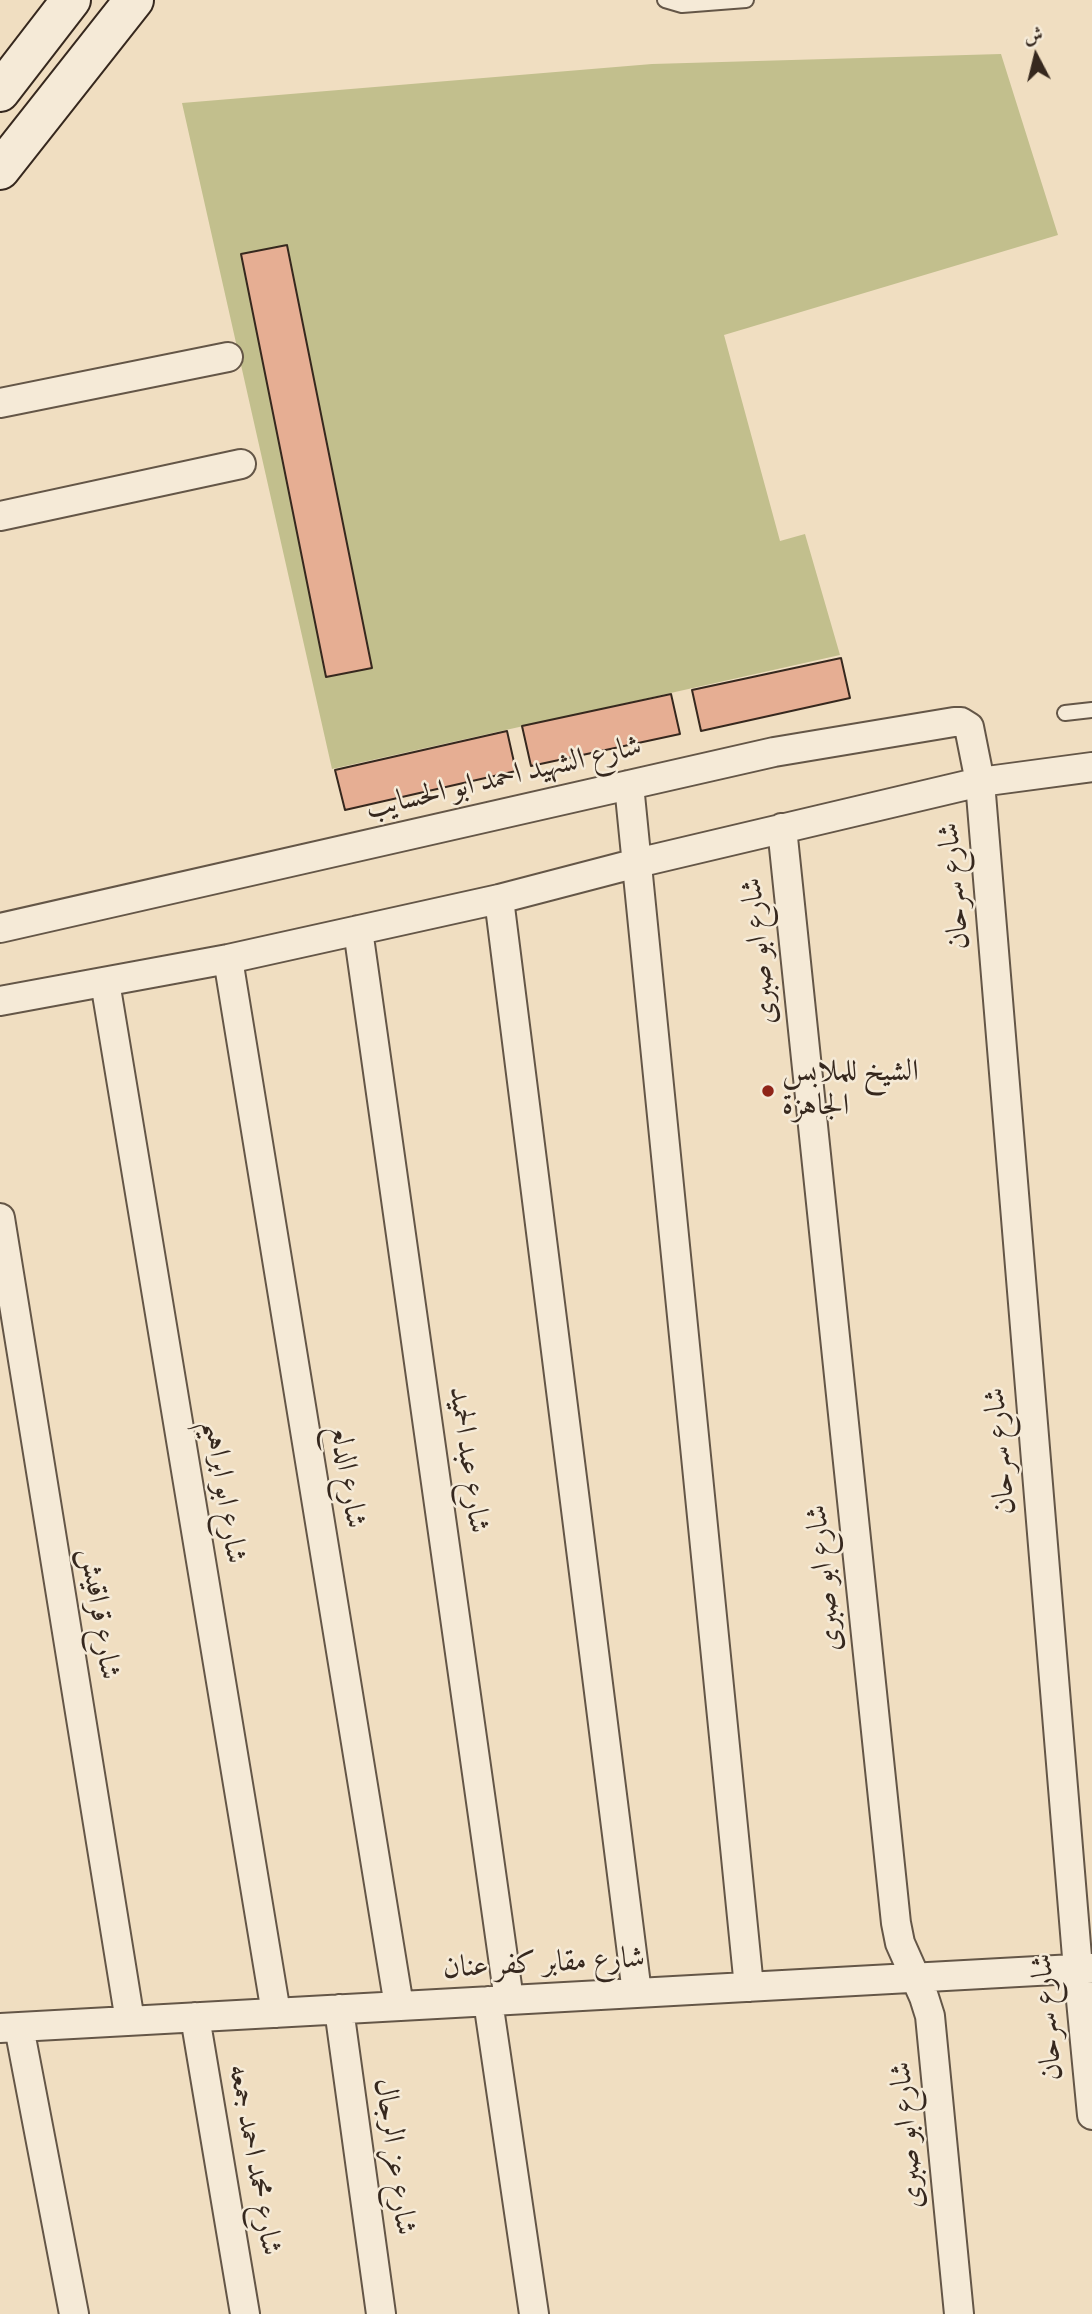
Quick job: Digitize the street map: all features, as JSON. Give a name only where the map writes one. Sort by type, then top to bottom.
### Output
[{"type":"main road","points":[[0,92],[71,0]]},
{"type":"main road","points":[[0,170],[134,0]]},
{"type":"street","points":[[0,403],[228,357]]},
{"type":"street","points":[[0,516],[241,464]]},
{"type":"street","name":"شارع الشهيد احمد ابو الحسايب","points":[[0,928],[774,752],[954,722],[961,722],[969,727],[981,782]]},
{"type":"street","points":[[0,1001],[228,959],[499,899],[637,863],[981,782],[1092,767]]},
{"type":"street","name":"شارع سرحان","points":[[981,782],[1085,1968],[1092,2115]]},
{"type":"street","points":[[629,785],[750,1987]]},
{"type":"street","name":"شارع ابو صبرى","points":[[782,828],[896,1923],[903,1952],[930,2016],[959,2314]]},
{"type":"street","points":[[499,899],[637,1993]]},
{"type":"street","name":"شارع عبد الحميد","points":[[358,930],[499,2001],[534,2314]]},
{"type":"street","name":"شارع الدلع","points":[[228,959],[399,2006]]},
{"type":"street","name":"شارع ابو ابراهيم","points":[[105,982],[276,2013]]},
{"type":"street","name":"شارع قراقيش","points":[[0,1218],[131,2021]]},
{"type":"street","name":"شارع مقابر كفر عنان","points":[[10,2027],[1085,1968]]},
{"type":"street","name":"شارع عز الرجال","points":[[339,2009],[381,2314]]},
{"type":"street","name":"شارع محمد احمد جمعه","points":[[195,2017],[245,2314]]},
{"type":"street","points":[[10,2027],[74,2314]]},
{"type":"lane","points":[[665,0],[682,5],[746,0]]},
{"type":"lane","points":[[1065,713],[1092,710]]},
{"type":"shaded area","points":[[1001,54],[1058,235],[724,335],[780,541],[805,534],[840,655],[332,769],[182,103],[652,64]]},
{"type":"building","points":[[287,245],[372,668],[326,677],[241,254]]},
{"type":"building","points":[[841,658],[850,698],[701,731],[692,690]]},
{"type":"building","points":[[671,694],[680,734],[531,766],[522,726]]},
{"type":"building","points":[[507,731],[516,771],[345,810],[335,770]]},
{"type":"place","name":"الشيخ للملابس الجاهزة","points":[[768,1091]]}]
